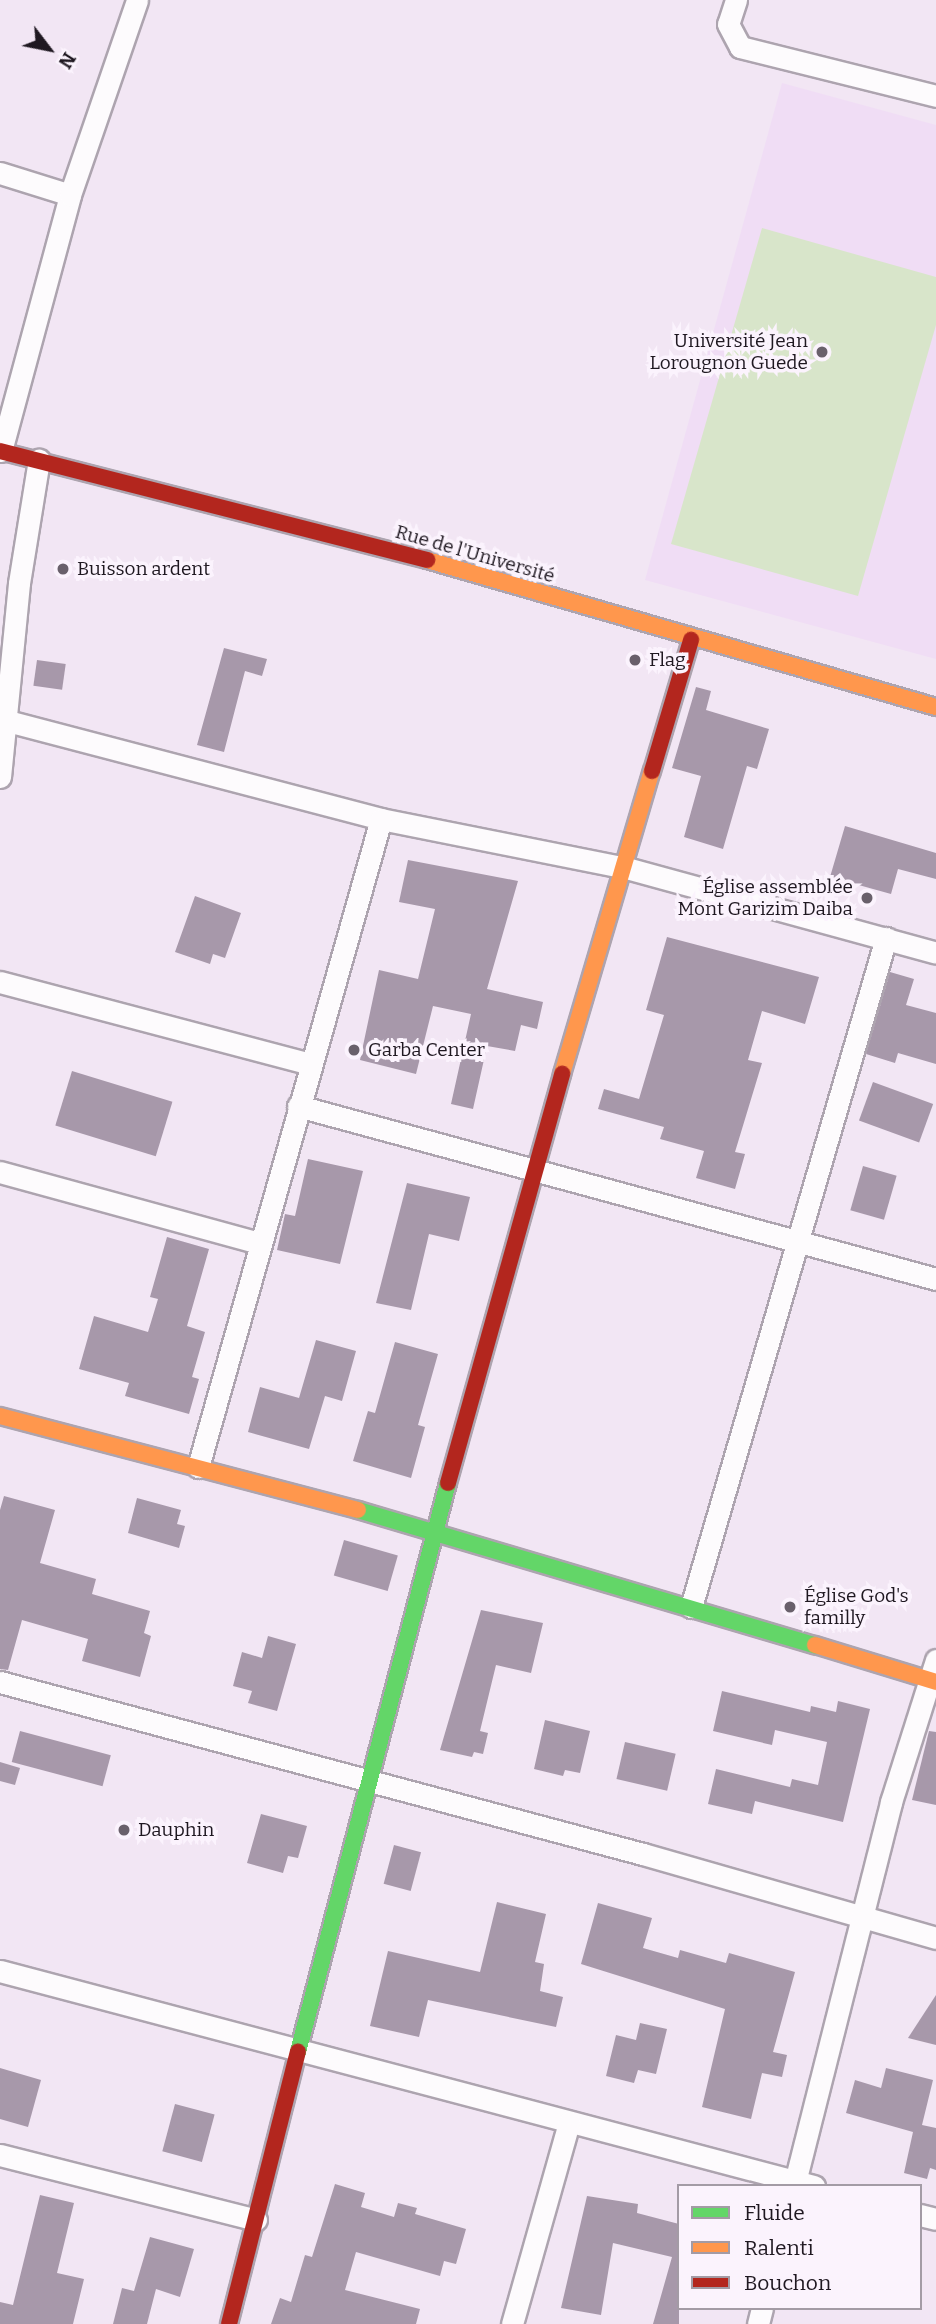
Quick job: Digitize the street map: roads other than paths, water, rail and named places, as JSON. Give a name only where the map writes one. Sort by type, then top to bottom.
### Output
[{"type":"street","points":[[1,451],[71,195],[137,0]]},
{"type":"street","points":[[736,0],[728,24],[740,47],[936,96]]},
{"type":"street","points":[[0,173],[71,195]]},
{"type":"street","name":"Rue de l'Université","points":[[1,451],[400,552],[691,640],[936,707]]},
{"type":"street","points":[[0,777],[19,583],[39,460]]},
{"type":"street","points":[[229,2324],[367,1781],[534,1168],[626,868],[691,640]]},
{"type":"street","points":[[4,720],[381,819],[626,868],[936,953]]},
{"type":"street","points":[[198,1467],[381,819]]},
{"type":"street","points":[[691,1607],[886,938]]},
{"type":"street","points":[[0,982],[310,1064]]},
{"type":"street","points":[[298,1106],[936,1279]]},
{"type":"street","points":[[0,1172],[260,1242]]},
{"type":"street","points":[[0,1416],[437,1531],[691,1607],[934,1674],[891,1802],[801,2184],[0,1971]]},
{"type":"street","points":[[0,1682],[643,1854],[863,1920],[936,1938]]},
{"type":"street","points":[[512,2324],[569,2122]]},
{"type":"street","points":[[0,2155],[256,2220]]},
{"type":"place","name":"Université Jean Lorougnon Guede","points":[[822,352]]},
{"type":"place","name":"Buisson ardent","points":[[63,569]]},
{"type":"place","name":"Flag","points":[[635,660]]},
{"type":"place","name":"Église assemblée Mont Garizim Daiba","points":[[867,898]]},
{"type":"place","name":"Garba Center","points":[[354,1050]]},
{"type":"place","name":"Église God's familly","points":[[790,1607]]},
{"type":"place","name":"Dauphin","points":[[124,1830]]}]
